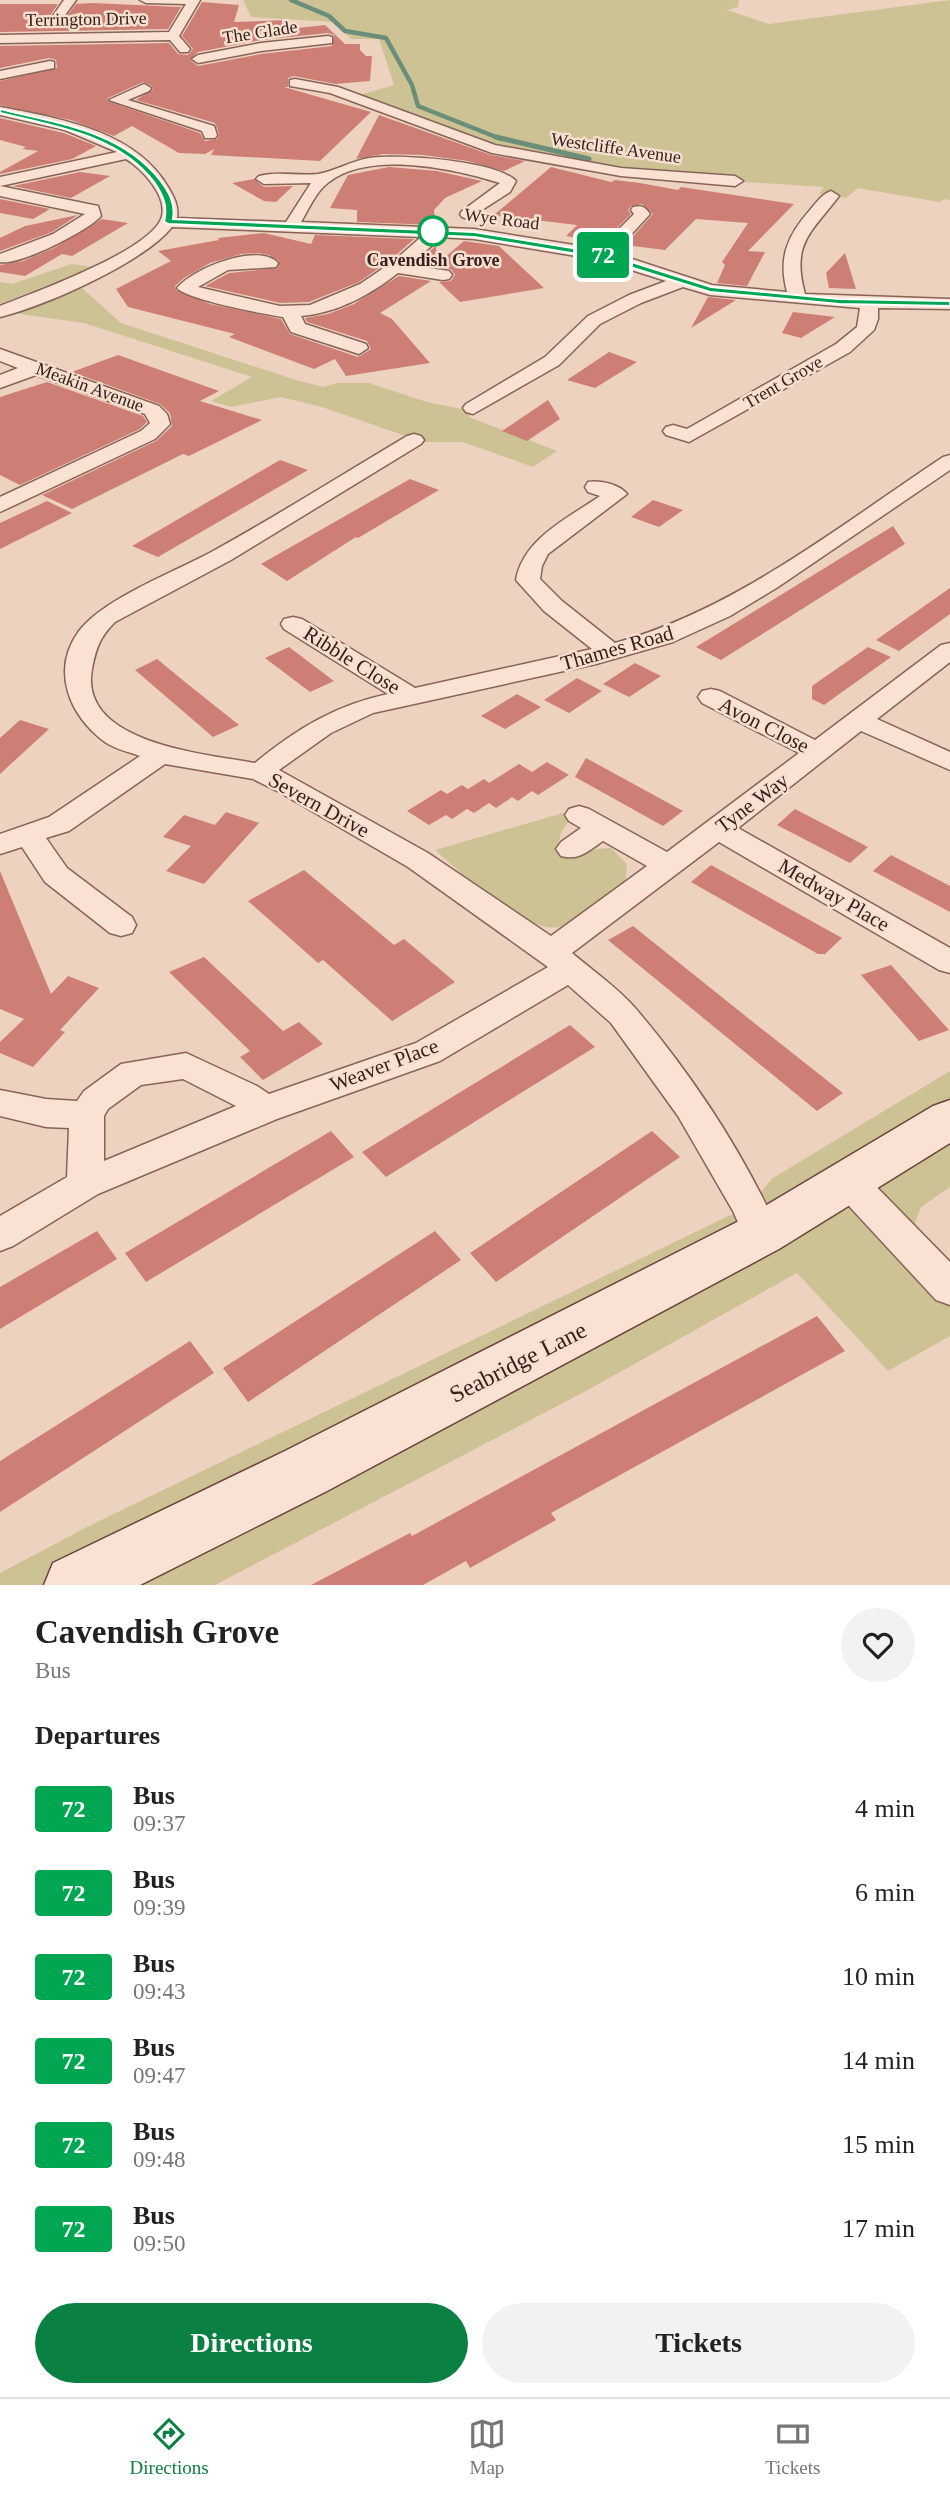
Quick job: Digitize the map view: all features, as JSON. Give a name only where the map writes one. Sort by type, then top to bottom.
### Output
[{"type":"street","points":[[56,20],[70,0]]},
{"type":"street","points":[[146,0],[194,0]]},
{"type":"street","points":[[173,36],[194,0]]},
{"type":"street","name":"Terrington Drive","points":[[0,39],[173,36]]},
{"type":"street","name":"The Glade","points":[[173,36],[180,47],[203,62],[261,47],[328,40]]},
{"type":"street","points":[[0,75],[50,65]]},
{"type":"street","name":"Westcliffe Avenue","points":[[295,83],[333,90],[492,149],[621,172],[735,180]]},
{"type":"street","points":[[144,88],[116,100],[152,109],[209,129],[210,135]]},
{"type":"street","points":[[128,116],[152,109]]},
{"type":"street","points":[[0,111],[80,130],[129,154],[148,170],[164,191],[171,209],[168,222],[144,245],[116,263],[0,312]]},
{"type":"street","points":[[80,130],[104,123]]},
{"type":"street","points":[[450,166],[492,149]]},
{"type":"street","points":[[0,182],[129,154]]},
{"type":"street","points":[[264,179],[323,178],[352,167],[419,160],[485,173],[508,181],[505,189],[467,208]]},
{"type":"street","points":[[291,226],[323,178]]},
{"type":"street","points":[[0,191],[113,212]]},
{"type":"street","points":[[797,297],[790,275],[792,245],[831,195]]},
{"type":"street","points":[[6,258],[59,237],[93,216],[92,209]]},
{"type":"street","points":[[603,255],[642,214],[639,210]]},
{"type":"street","name":"Wye Road","points":[[168,222],[429,231],[521,240],[603,255],[710,290],[868,303],[950,304]]},
{"type":"street","points":[[270,264],[243,261],[196,277],[186,288],[202,295],[290,312],[331,305],[397,268],[429,240],[429,231]]},
{"type":"street","points":[[397,268],[443,275]]},
{"type":"street","points":[[511,406],[480,403],[552,361],[594,320],[635,299],[680,282]]},
{"type":"street","name":"Trent Grove","points":[[673,431],[689,436],[843,348],[866,330],[872,318],[868,303]]},
{"type":"street","points":[[290,312],[297,328],[359,348]]},
{"type":"street","name":"Meakin Avenue","points":[[0,355],[152,410],[157,414],[160,424],[148,435],[0,505]]},
{"type":"street","points":[[0,382],[36,368]]},
{"type":"street","name":"Severn Drive","points":[[408,450],[223,555],[106,617],[89,635],[83,649],[77,680],[86,708],[116,737],[160,755],[260,772],[418,860],[561,960],[623,1015],[690,1106],[749,1206],[761,1234]]},
{"type":"street","name":"Thames Road","points":[[260,772],[307,733],[335,718],[365,708],[461,688],[664,637],[721,611],[770,582],[950,461]]},
{"type":"street","points":[[609,498],[539,550],[530,566],[528,580],[553,606],[611,652]]},
{"type":"street","name":"Ribble Close","points":[[293,624],[411,697]]},
{"type":"street","name":"Tyne Way","points":[[561,960],[668,865],[950,650]]},
{"type":"street","name":"Avon Close","points":[[710,697],[817,752]]},
{"type":"street","points":[[858,720],[950,762]]},
{"type":"street","points":[[14,839],[59,824],[160,755]]},
{"type":"street","points":[[571,849],[590,822],[668,865]]},
{"type":"street","name":"Medway Place","points":[[718,829],[950,962]]},
{"type":"street","points":[[14,839],[121,925]]},
{"type":"street","name":"Weaver Place","points":[[0,1235],[85,1184],[265,1109],[428,1052],[561,960]]},
{"type":"street","points":[[85,1184],[87,1115],[96,1100],[133,1073],[186,1066],[265,1109]]},
{"type":"street","points":[[0,1103],[46,1113],[87,1115]]},
{"type":"street","name":"Seabridge Lane","points":[[75,1585],[330,1458],[761,1234],[950,1119]]},
{"type":"street","points":[[849,1182],[950,1288]]},
{"type":"shaded area","points":[[243,0],[739,0],[738,7],[727,10],[769,24],[950,0],[950,200],[939,202],[858,188],[846,198],[819,194],[824,187],[681,178],[492,149],[352,97],[394,85],[379,39],[351,39],[334,22],[251,17]]},
{"type":"shaded area","points":[[71,264],[92,267],[0,304],[0,282],[12,284]]},
{"type":"shaded area","points":[[82,288],[121,323],[323,387],[337,383],[369,383],[427,402],[471,411],[469,417],[557,451],[533,467],[463,442],[423,442],[322,407],[281,397],[231,407],[211,401],[252,377],[84,323],[20,314],[23,309]]},
{"type":"shaded area","points":[[563,813],[569,821],[561,833],[557,848],[578,851],[611,848],[627,864],[625,886],[567,925],[552,927],[534,923],[516,914],[479,888],[435,850]]},
{"type":"shaded area","points":[[950,1071],[950,1187],[921,1207],[907,1245],[950,1288],[950,1336],[888,1371],[797,1273],[586,1391],[215,1585],[0,1585],[0,1573],[87,1527],[749,1206],[773,1178]]},
{"type":"building","points":[[202,2],[239,5],[234,22],[288,20],[280,30],[325,25],[345,44],[360,44],[360,50],[366,56],[372,56],[370,81],[335,84],[294,76],[288,78],[288,87],[284,87],[371,112],[320,161],[211,155],[214,149],[205,154],[179,153],[132,126],[114,136],[71,120],[0,105],[0,81],[57,68],[56,60],[49,58],[0,68],[0,46],[169,43],[178,54],[188,55],[193,49],[182,36]],"holes":[[[328,33],[334,35],[332,46],[261,54],[198,66],[190,60],[198,52],[261,40]],[[143,82],[153,89],[136,100],[215,123],[219,134],[217,139],[205,141],[200,133],[107,101],[108,98]]]},
{"type":"building","points":[[0,4],[58,4],[47,20],[52,25],[60,25],[76,4],[181,7],[168,29],[0,32]]},
{"type":"building","points":[[379,115],[491,155],[525,161],[504,171],[468,161],[423,155],[383,154],[356,159]]},
{"type":"building","points":[[0,118],[64,133],[96,146],[72,159],[0,174],[38,151],[22,149],[26,147],[0,140]]},
{"type":"building","points":[[389,167],[437,171],[482,181],[445,198],[434,210],[435,225],[357,222],[357,210],[330,208],[348,175]]},
{"type":"building","points":[[551,167],[611,182],[615,180],[678,190],[681,187],[794,204],[748,251],[765,252],[747,286],[717,283],[725,265],[722,262],[748,223],[696,219],[665,250],[625,245],[653,214],[642,204],[631,206],[628,210],[631,214],[603,242],[566,236],[577,225],[494,215]]},
{"type":"building","points":[[80,172],[110,176],[71,198],[13,186]]},
{"type":"building","points":[[254,179],[264,187],[293,186],[276,202],[264,201],[232,183]]},
{"type":"building","points":[[0,199],[50,209],[33,219],[0,213]]},
{"type":"building","points":[[78,215],[52,232],[0,251],[0,238],[25,226]]},
{"type":"building","points":[[102,219],[128,223],[72,256],[62,254],[25,276],[0,272],[0,265],[23,261],[54,248]]},
{"type":"building","points":[[264,233],[311,244],[315,235],[414,239],[392,259],[359,282],[309,302],[280,303],[205,286],[229,273],[278,268],[279,261],[269,255],[257,253],[241,254],[210,263],[184,278],[175,286],[176,290],[210,304],[281,319],[290,334],[358,357],[371,349],[367,341],[307,322],[305,318],[328,314],[354,304],[399,276],[431,281],[380,313],[392,319],[430,363],[346,376],[335,359],[314,369],[229,337],[235,334],[128,307],[116,289],[171,261],[158,251],[219,240],[218,238]]},
{"type":"building","points":[[464,241],[499,246],[544,288],[460,302],[439,282],[451,281],[455,275],[451,269],[415,263],[436,246],[437,264]]},
{"type":"building","points":[[845,253],[856,289],[829,288],[826,273]]},
{"type":"building","points":[[708,297],[736,300],[691,328]]},
{"type":"building","points":[[793,312],[835,317],[801,338],[782,333]]},
{"type":"building","points":[[609,352],[637,362],[595,388],[567,380]]},
{"type":"building","points":[[118,355],[219,391],[200,401],[262,420],[189,456],[183,454],[72,509],[42,495],[156,441],[172,426],[170,413],[160,404],[72,372]]},
{"type":"building","points":[[47,382],[143,416],[147,422],[140,429],[20,485],[0,475],[0,397]]},
{"type":"building","points":[[548,400],[560,419],[527,441],[502,431]]},
{"type":"building","points":[[280,460],[308,470],[158,557],[132,546]]},
{"type":"building","points":[[410,479],[439,490],[356,537],[287,581],[261,564]]},
{"type":"building","points":[[653,500],[683,510],[659,527],[631,517]]},
{"type":"building","points":[[47,501],[72,513],[0,549],[0,523]]},
{"type":"building","points":[[893,526],[905,544],[721,660],[696,647]]},
{"type":"building","points":[[950,588],[950,614],[899,651],[876,640]]},
{"type":"building","points":[[289,647],[334,681],[310,692],[265,658]]},
{"type":"building","points":[[868,647],[891,657],[824,705],[812,699],[812,686]]},
{"type":"building","points":[[157,659],[239,725],[213,737],[135,670]]},
{"type":"building","points":[[635,663],[661,676],[629,697],[603,684]]},
{"type":"building","points":[[577,678],[602,691],[569,713],[544,700]]},
{"type":"building","points":[[517,694],[541,707],[505,729],[481,716]]},
{"type":"building","points":[[20,720],[49,729],[0,774],[0,738]]},
{"type":"building","points":[[586,758],[683,811],[663,826],[575,777]]},
{"type":"building","points":[[547,762],[569,775],[538,795],[532,791],[518,801],[512,797],[496,808],[489,803],[474,813],[467,809],[452,819],[446,815],[429,825],[407,811],[441,790],[447,794],[462,785],[468,789],[484,779],[489,783],[519,764],[532,772]]},
{"type":"building","points":[[795,809],[868,847],[850,863],[777,825]]},
{"type":"building","points":[[226,812],[259,823],[204,884],[166,871],[191,846],[163,837],[184,815],[215,825]]},
{"type":"building","points":[[891,855],[950,886],[950,912],[873,871]]},
{"type":"building","points":[[711,865],[842,938],[825,954],[818,954],[691,882]]},
{"type":"building","points":[[304,870],[394,945],[404,939],[455,982],[392,1021],[323,960],[318,963],[248,901]]},
{"type":"building","points":[[0,871],[51,994],[68,976],[99,988],[60,1030],[65,1032],[33,1067],[0,1053],[0,1042],[24,1019],[0,1009]]},
{"type":"building","points":[[633,926],[843,1093],[817,1111],[608,940]]},
{"type":"building","points":[[204,957],[283,1031],[299,1022],[323,1044],[263,1080],[240,1057],[250,1051],[169,972]]},
{"type":"building","points":[[891,965],[949,1030],[919,1041],[861,975]]},
{"type":"building","points":[[570,1025],[595,1047],[386,1177],[362,1152]]},
{"type":"building","points":[[331,1131],[354,1157],[146,1282],[125,1253]]},
{"type":"building","points":[[652,1131],[680,1157],[496,1282],[470,1253]]},
{"type":"building","points":[[97,1231],[117,1259],[0,1329],[0,1287]]},
{"type":"building","points":[[435,1231],[461,1260],[248,1402],[223,1368]]},
{"type":"building","points":[[817,1316],[845,1351],[551,1513],[556,1520],[470,1568],[466,1561],[423,1585],[311,1585],[410,1533],[412,1536]]},
{"type":"building","points":[[190,1341],[214,1373],[0,1512],[0,1461]]},
{"type":"waterway","points":[[291,0],[329,16],[345,31],[386,38],[412,85],[418,106],[501,139]]},
{"type":"waterway","points":[[496,137],[589,159]]},
{"type":"bus line","name":"72","points":[[0,111],[80,130],[123,149],[148,170],[164,191],[171,209],[168,222],[474,234],[603,255],[710,290],[839,302],[950,304]]},
{"type":"place","name":"Cavendish Grove","points":[[433,231]]}]
